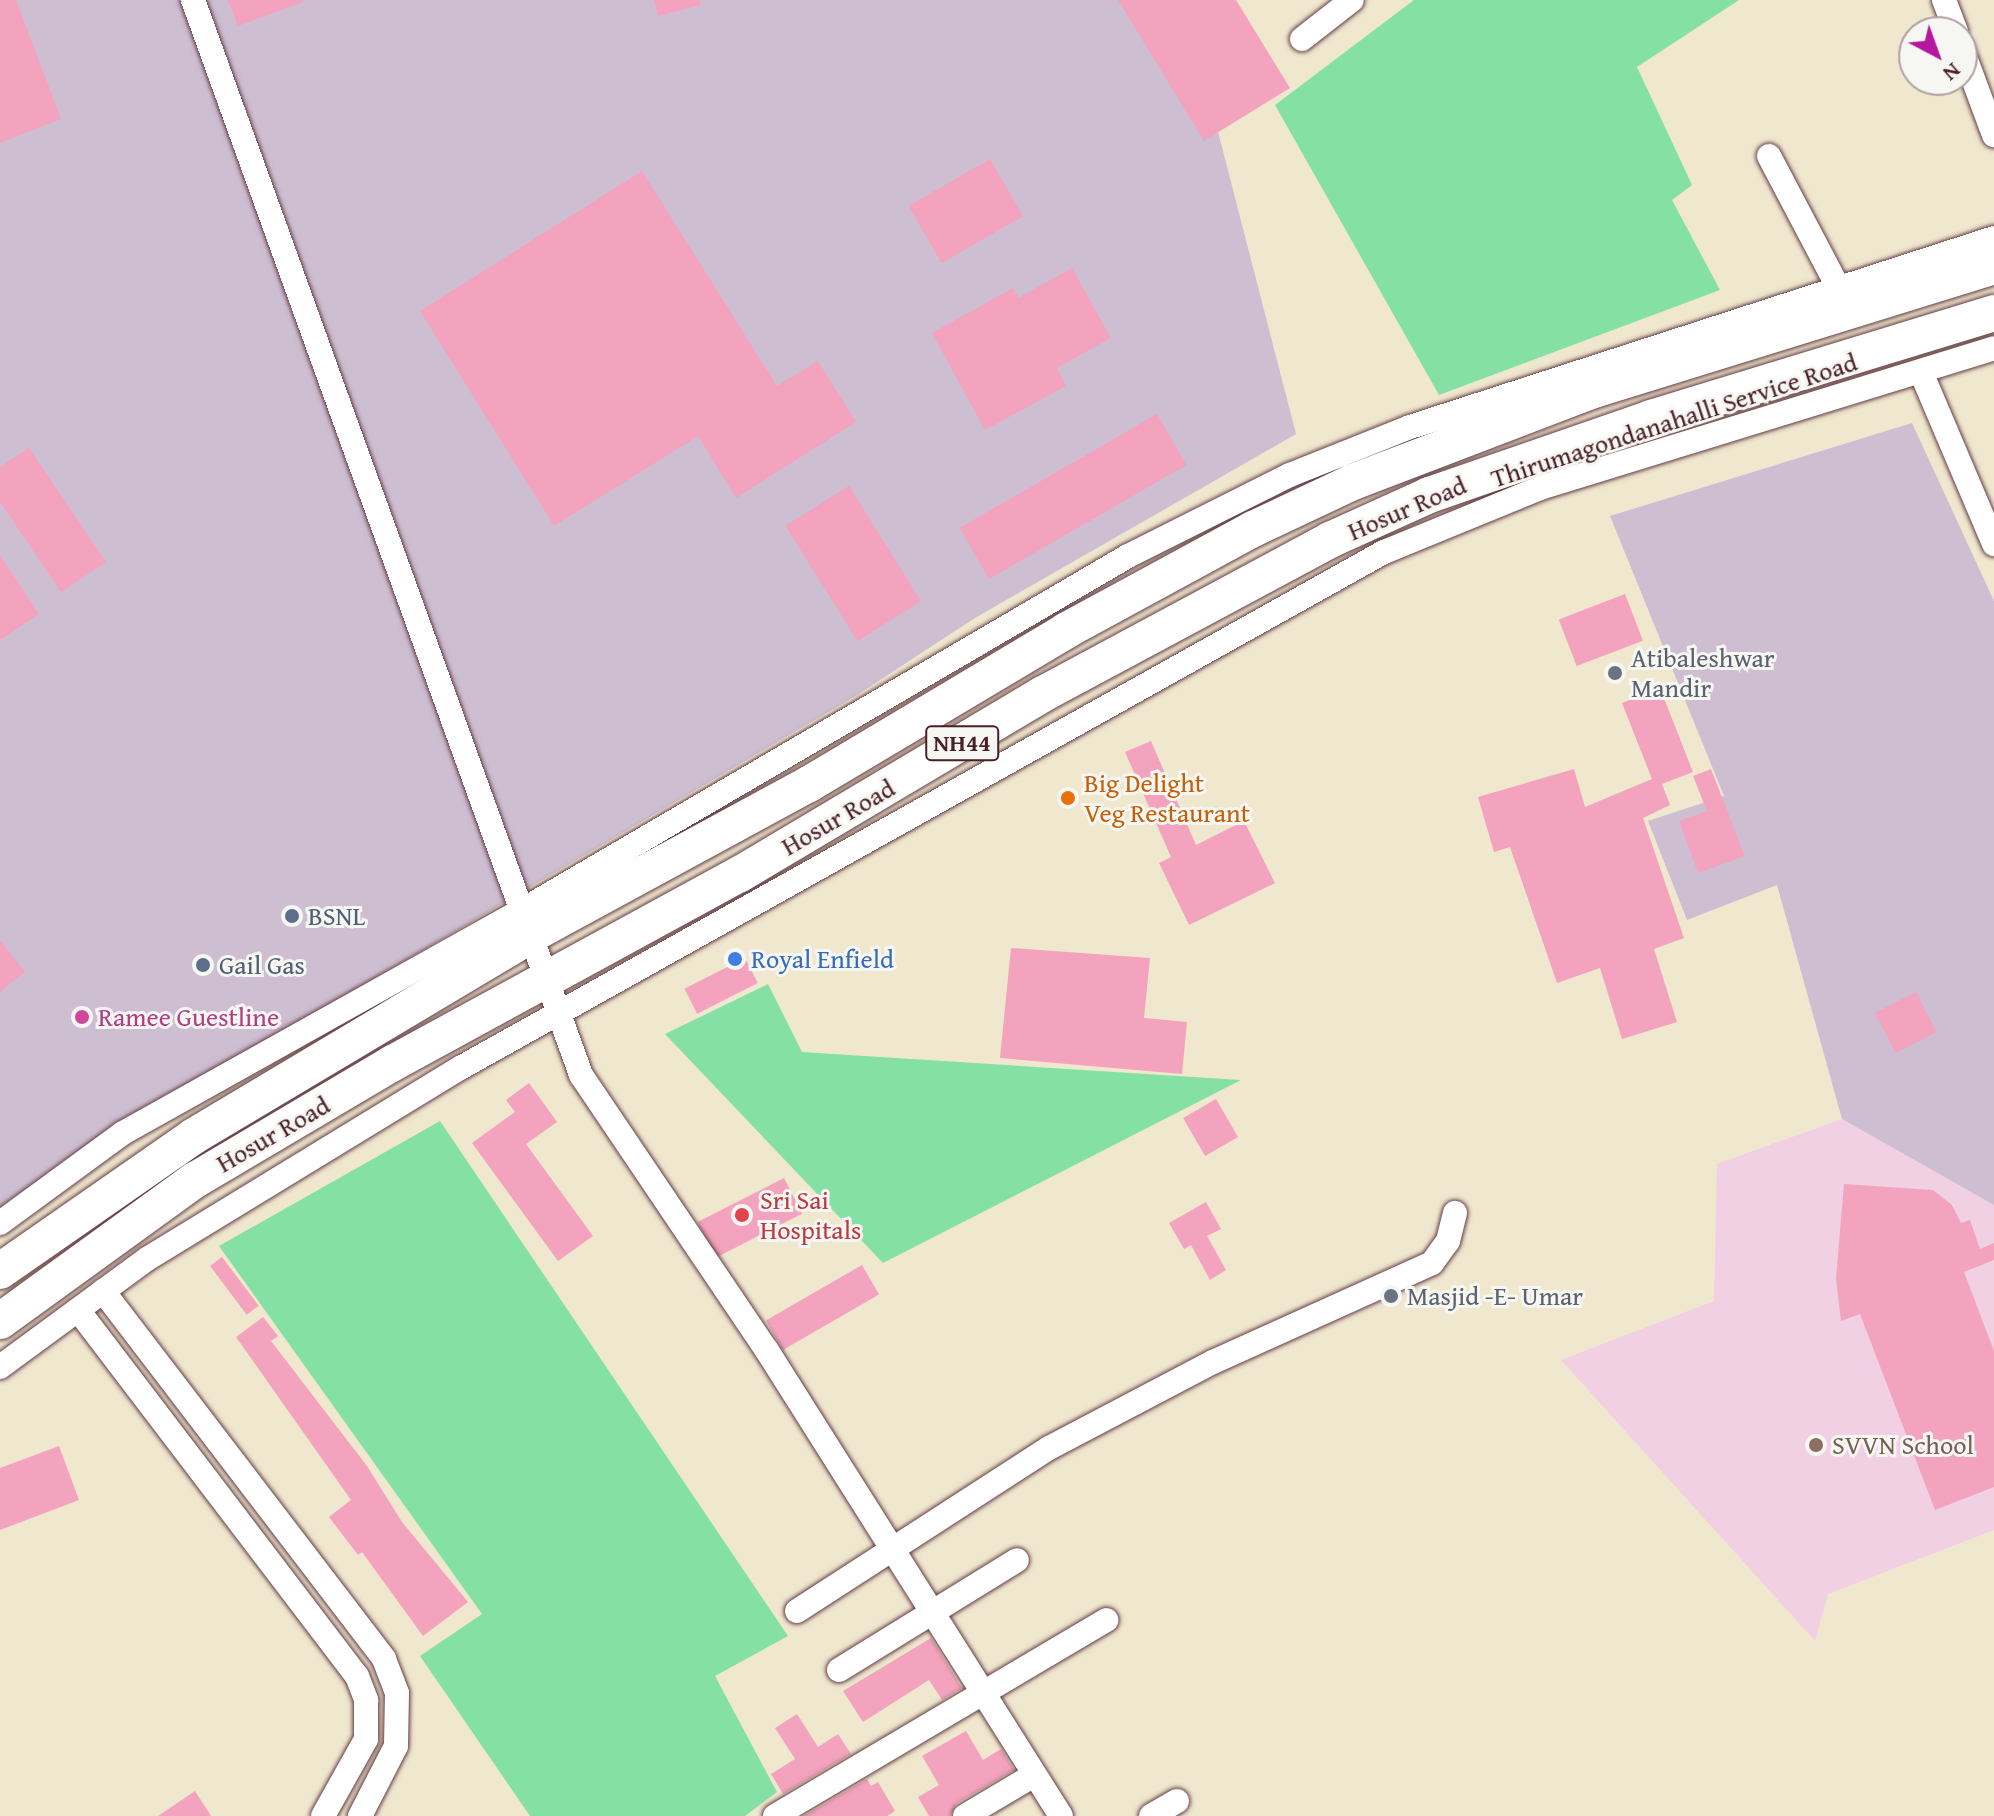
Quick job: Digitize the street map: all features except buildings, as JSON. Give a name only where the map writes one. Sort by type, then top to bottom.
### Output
[{"type":"highway","name":"Hosur Road","points":[[0,1271],[194,1136],[524,925],[809,784],[1094,615],[1353,482],[1594,390],[1994,266]]},
{"type":"highway","name":"Hosur Road","points":[[0,1321],[195,1180],[546,976],[740,874],[1043,694],[1344,534],[1429,495],[1636,423],[1994,313]]},
{"type":"street","points":[[193,0],[524,925],[546,976],[570,1007],[563,1034],[581,1075],[766,1349],[1061,1816]]},
{"type":"street","points":[[1302,39],[1352,0]]},
{"type":"street","points":[[1978,92],[1994,135]]},
{"type":"street","points":[[1769,156],[1838,287]]},
{"type":"street","points":[[0,1223],[123,1133],[524,925],[1128,556],[1290,475],[1410,427],[1994,238]]},
{"type":"street","name":"Thirumagondanahalli Service Road","points":[[0,1367],[147,1259],[462,1067],[1384,552],[1540,488],[1994,348]]},
{"type":"street","points":[[1921,372],[1994,544]]},
{"type":"street","points":[[797,1611],[1049,1448],[1213,1362],[1432,1263],[1448,1241],[1455,1213]]},
{"type":"street","points":[[103,1291],[384,1659],[397,1693],[398,1737],[392,1762],[360,1816]]},
{"type":"street","points":[[78,1310],[357,1676],[368,1714],[366,1739],[323,1816]]},
{"type":"street","points":[[839,1670],[1017,1560]]},
{"type":"street","points":[[775,1816],[1106,1620]]},
{"type":"street","points":[[965,1816],[1034,1775]]},
{"type":"street","points":[[1151,1816],[1177,1801]]},
{"type":"shaded area","points":[[0,0],[1184,0],[1296,434],[975,618],[854,697],[118,1129],[0,1216]]},
{"type":"shaded area","points":[[1912,423],[1994,601],[1994,1205],[1842,1119],[1777,885],[1687,920],[1648,821],[1724,796],[1610,516]]},
{"type":"shaded area","name":"SVVN School","points":[[1842,1119],[1994,1205],[1994,1530],[1828,1594],[1815,1641],[1561,1360],[1714,1301],[1717,1164]]},
{"type":"green space","points":[[1414,0],[1739,0],[1637,67],[1692,185],[1672,200],[1720,290],[1439,395],[1275,105]]},
{"type":"green space","points":[[768,984],[802,1052],[1241,1080],[883,1263],[665,1034]]},
{"type":"green space","points":[[440,1121],[788,1636],[715,1676],[777,1792],[745,1816],[530,1816],[420,1656],[482,1614],[219,1246]]},
{"type":"place","name":"Atibaleshwar Mandir","points":[[1615,673]]},
{"type":"place","name":"Big Delight Veg Restaurant","points":[[1068,798]]},
{"type":"place","name":"BSNL","points":[[292,916]]},
{"type":"place","name":"Royal Enfield","points":[[735,959]]},
{"type":"place","name":"Gail Gas","points":[[203,965]]},
{"type":"place","name":"Ramee Guestline","points":[[82,1017]]},
{"type":"place","name":"Sri Sai Hospitals","points":[[742,1215]]},
{"type":"place","name":"Masjid -E- Umar","points":[[1391,1296]]},
{"type":"place","name":"SVVN School","points":[[1816,1445]]}]
